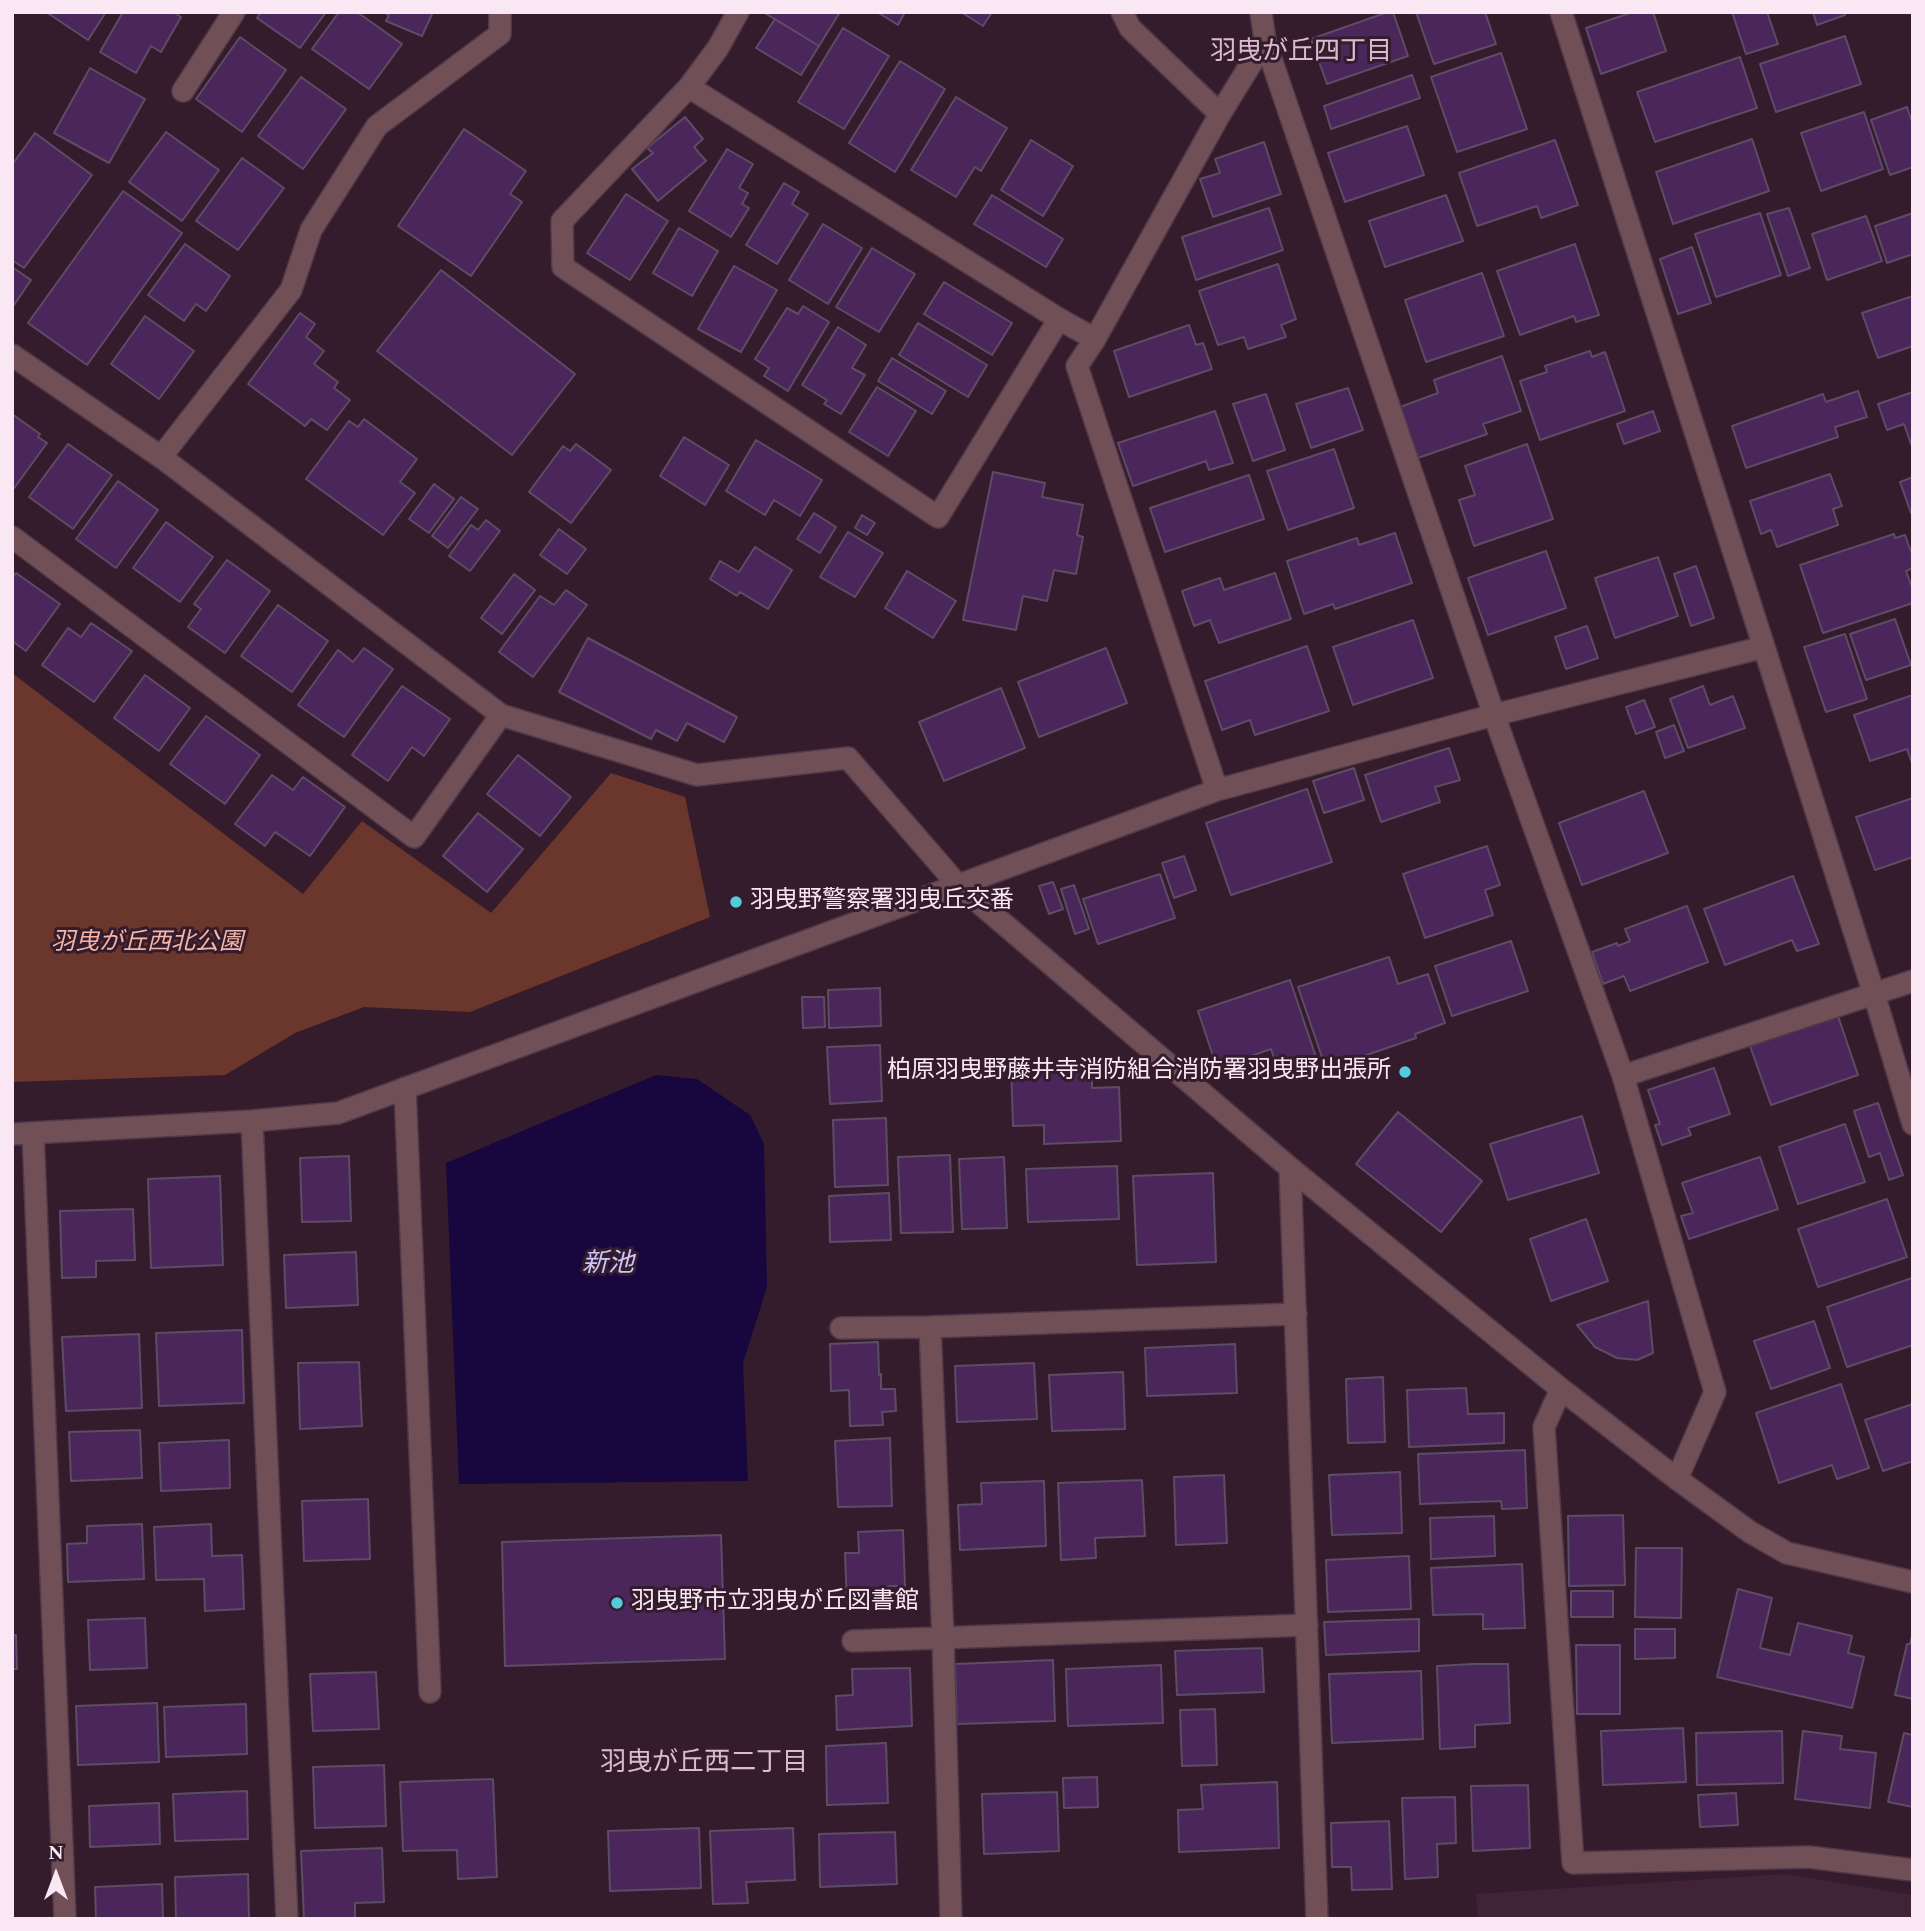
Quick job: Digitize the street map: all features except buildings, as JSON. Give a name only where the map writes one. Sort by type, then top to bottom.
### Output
[{"type":"street","points":[[183,91],[234,12]]},
{"type":"street","points":[[161,457],[291,290],[311,230],[377,126],[500,34],[500,12]]},
{"type":"street","points":[[738,12],[718,48],[689,87],[562,221],[562,267],[938,517],[1059,319]]},
{"type":"street","points":[[1122,12],[1130,28],[1220,114]]},
{"type":"street","points":[[1261,12],[1265,41],[1494,715],[1623,1076],[1715,1392],[1677,1479]]},
{"type":"street","points":[[1565,14],[1913,1124]]},
{"type":"street","points":[[1217,790],[1077,366],[1095,339],[1220,114],[1265,41]]},
{"type":"street","points":[[689,87],[1095,339]]},
{"type":"street","points":[[12,355],[161,457],[501,715],[697,775],[848,758],[957,884],[1290,1168],[1561,1390],[1750,1532],[1787,1553],[1913,1582]]},
{"type":"street","points":[[12,537],[414,837],[501,715]]},
{"type":"street","points":[[65,1919],[23,1133],[252,1121],[338,1113],[1217,790],[1494,715],[1764,647]]},
{"type":"street","points":[[1623,1076],[1913,981]]},
{"type":"street","points":[[405,1088],[430,1692]]},
{"type":"street","points":[[252,1121],[287,1919]]},
{"type":"street","points":[[1290,1168],[1317,1919]]},
{"type":"street","points":[[841,1328],[1296,1314]]},
{"type":"street","points":[[930,1327],[951,1919]]},
{"type":"street","points":[[1561,1390],[1544,1427],[1573,1863],[1809,1857],[1913,1870]]},
{"type":"street","points":[[853,1642],[1307,1625]]},
{"type":"shaded area","points":[[1786,1874],[1913,1895],[1913,1919],[1478,1919],[1476,1894]]},
{"type":"green space","name":"羽曳が丘西北公園","points":[[12,673],[303,894],[362,821],[491,913],[611,773],[685,797],[710,917],[470,1012],[364,1007],[295,1033],[225,1075],[12,1082]]},
{"type":"water","name":"新池","points":[[656,1075],[697,1079],[750,1115],[764,1144],[767,1287],[743,1363],[748,1481],[459,1484],[446,1163]]},
{"type":"place","name":"羽曳野警察署羽曳丘交番","points":[[736,902]]},
{"type":"place","name":"柏原羽曳野藤井寺消防組合消防署羽曳野出張所","points":[[1405,1072]]},
{"type":"place","name":"羽曳野市立羽曳が丘図書館","points":[[617,1603]]},
{"type":"district","name":"羽曳が丘四丁目","points":[[1301,54]]},
{"type":"district","name":"羽曳が丘西二丁目","points":[[704,1765]]}]
